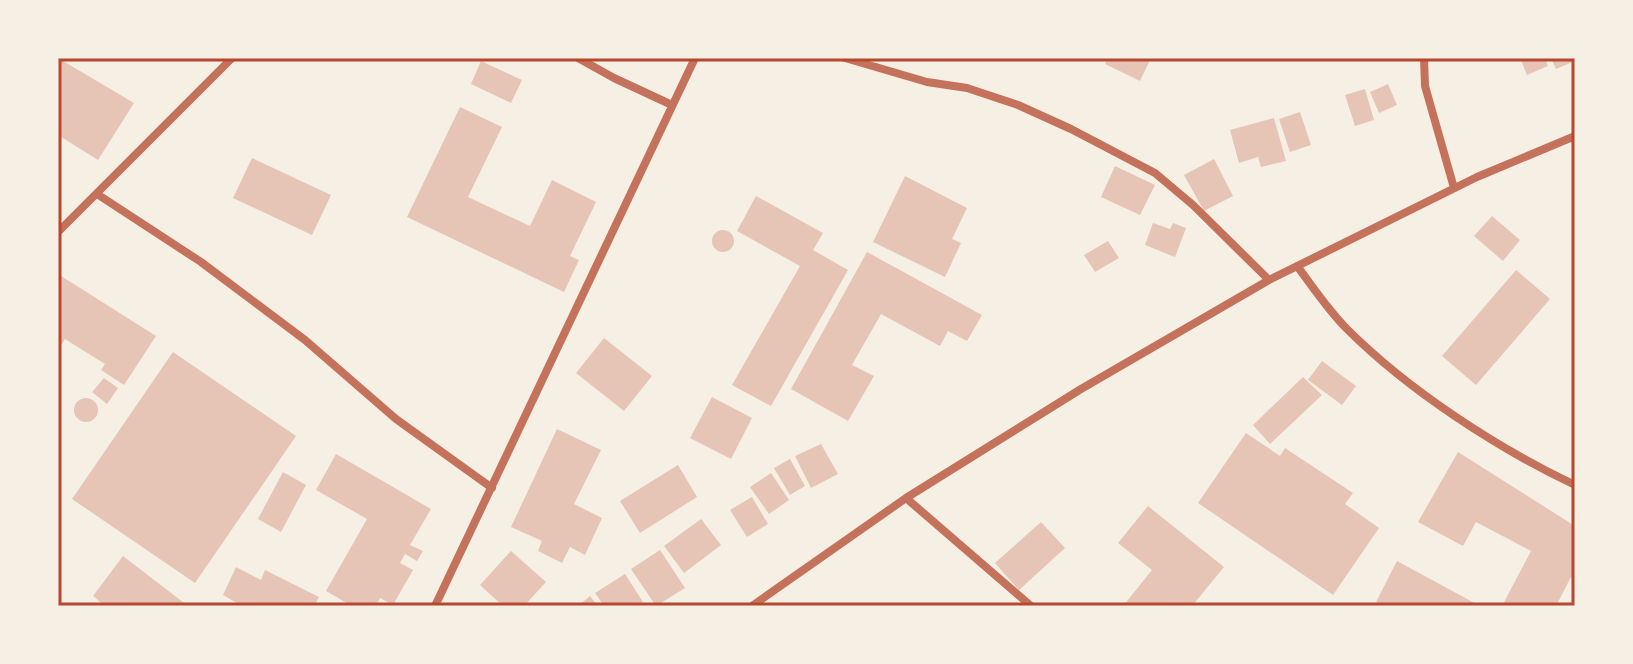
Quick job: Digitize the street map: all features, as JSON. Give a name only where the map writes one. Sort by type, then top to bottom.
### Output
[{"type":"street","points":[[58,232],[232,58]]},
{"type":"street","points":[[578,58],[672,105]]},
{"type":"street","points":[[435,606],[695,58]]},
{"type":"street","points":[[845,58],[927,82],[967,88],[1018,105],[1085,136],[1155,173],[1193,205],[1269,280]]},
{"type":"street","points":[[1424,58],[1425,86],[1454,188]]},
{"type":"street","points":[[752,606],[906,498],[1081,389],[1269,280],[1454,188],[1575,136]]},
{"type":"street","points":[[97,194],[213,271],[305,340],[396,419],[492,488]]},
{"type":"street","points":[[1297,266],[1345,327],[1412,388],[1544,470],[1575,485]]},
{"type":"street","points":[[906,498],[1031,606]]},
{"type":"building","points":[[58,58],[134,103],[98,160],[58,135],[61,114],[58,113]]},
{"type":"building","points":[[1108,58],[1151,58],[1140,81],[1105,64]]},
{"type":"building","points":[[1520,58],[1545,58],[1548,66],[1527,75]]},
{"type":"building","points":[[1551,58],[1575,58],[1575,61],[1556,69]]},
{"type":"building","points":[[481,61],[522,80],[511,103],[471,84]]},
{"type":"building","points":[[1388,84],[1397,105],[1379,113],[1370,92]]},
{"type":"building","points":[[1365,89],[1374,120],[1355,126],[1345,95]]},
{"type":"building","points":[[460,107],[502,127],[468,197],[530,226],[552,180],[596,202],[570,256],[579,260],[564,292],[407,217]]},
{"type":"building","points":[[1300,112],[1311,145],[1290,152],[1279,119]]},
{"type":"building","points":[[1274,118],[1286,161],[1261,167],[1258,157],[1239,163],[1230,130]]},
{"type":"building","points":[[252,158],[331,195],[312,235],[233,198]]},
{"type":"building","points":[[1214,159],[1233,196],[1204,211],[1184,175]]},
{"type":"building","points":[[1115,166],[1155,185],[1140,215],[1101,197]]},
{"type":"building","points":[[905,176],[967,208],[952,239],[961,243],[945,277],[873,242]]},
{"type":"building","points":[[756,196],[823,233],[813,250],[848,270],[771,406],[732,385],[800,266],[737,231]]},
{"type":"building","points":[[1492,216],[1520,240],[1503,261],[1474,236]]},
{"type":"building","points":[[1153,223],[1170,229],[1173,223],[1186,228],[1175,257],[1145,245]]},
{"type":"building","points":[[723,230],[731,233],[734,241],[731,249],[723,252],[715,249],[712,241],[715,233]]},
{"type":"building","points":[[1108,241],[1119,258],[1095,272],[1084,255]]},
{"type":"building","points":[[867,252],[982,315],[967,341],[948,331],[940,346],[881,314],[852,365],[874,376],[848,421],[791,389]]},
{"type":"building","points":[[1516,270],[1550,299],[1476,385],[1442,356]]},
{"type":"building","points":[[58,274],[156,336],[124,385],[101,370],[105,364],[65,339],[58,350]]},
{"type":"building","points":[[604,338],[652,376],[624,411],[576,373]]},
{"type":"building","points":[[173,352],[296,436],[195,583],[72,499]]},
{"type":"building","points":[[1322,361],[1356,386],[1342,405],[1308,380]]},
{"type":"building","points":[[1303,377],[1322,395],[1270,444],[1253,425]]},
{"type":"building","points":[[104,378],[118,388],[107,404],[92,392]]},
{"type":"building","points":[[712,397],[752,418],[731,459],[690,438]]},
{"type":"building","points":[[86,398],[94,402],[98,410],[94,418],[86,422],[78,418],[74,410],[78,402]]},
{"type":"building","points":[[557,429],[601,450],[574,504],[602,518],[585,555],[570,547],[562,563],[538,551],[542,541],[511,527]]},
{"type":"building","points":[[1246,433],[1280,456],[1285,448],[1353,493],[1345,504],[1379,528],[1333,595],[1198,503]]},
{"type":"building","points":[[821,444],[838,474],[811,488],[795,456]]},
{"type":"building","points":[[1458,452],[1575,526],[1575,579],[1571,577],[1556,606],[1502,606],[1531,551],[1476,522],[1463,546],[1418,522]]},
{"type":"building","points":[[336,454],[431,509],[410,545],[423,551],[417,561],[405,554],[400,563],[413,570],[393,605],[380,598],[376,606],[352,606],[326,591],[367,519],[316,490]]},
{"type":"building","points":[[790,459],[805,486],[790,495],[774,468]]},
{"type":"building","points":[[678,465],[697,497],[640,533],[620,501]]},
{"type":"building","points":[[283,472],[306,485],[281,532],[258,519]]},
{"type":"building","points":[[771,473],[789,500],[769,514],[750,487]]},
{"type":"building","points":[[752,497],[768,524],[747,537],[730,510]]},
{"type":"building","points":[[1148,506],[1224,567],[1192,606],[1123,606],[1152,570],[1118,543]]},
{"type":"building","points":[[701,519],[721,545],[684,573],[664,546]]},
{"type":"building","points":[[1041,522],[1065,548],[1019,590],[995,563]]},
{"type":"building","points":[[660,550],[685,588],[656,606],[631,569]]},
{"type":"building","points":[[511,551],[546,582],[524,606],[503,606],[480,585]]},
{"type":"building","points":[[123,556],[188,606],[105,606],[93,596]]},
{"type":"building","points":[[1397,561],[1480,606],[1383,606],[1376,602]]},
{"type":"building","points":[[236,567],[261,580],[265,570],[319,597],[314,606],[242,606],[223,595]]},
{"type":"building","points":[[625,574],[643,602],[636,606],[604,606],[595,593]]},
{"type":"building","points":[[590,596],[598,606],[578,606]]}]
